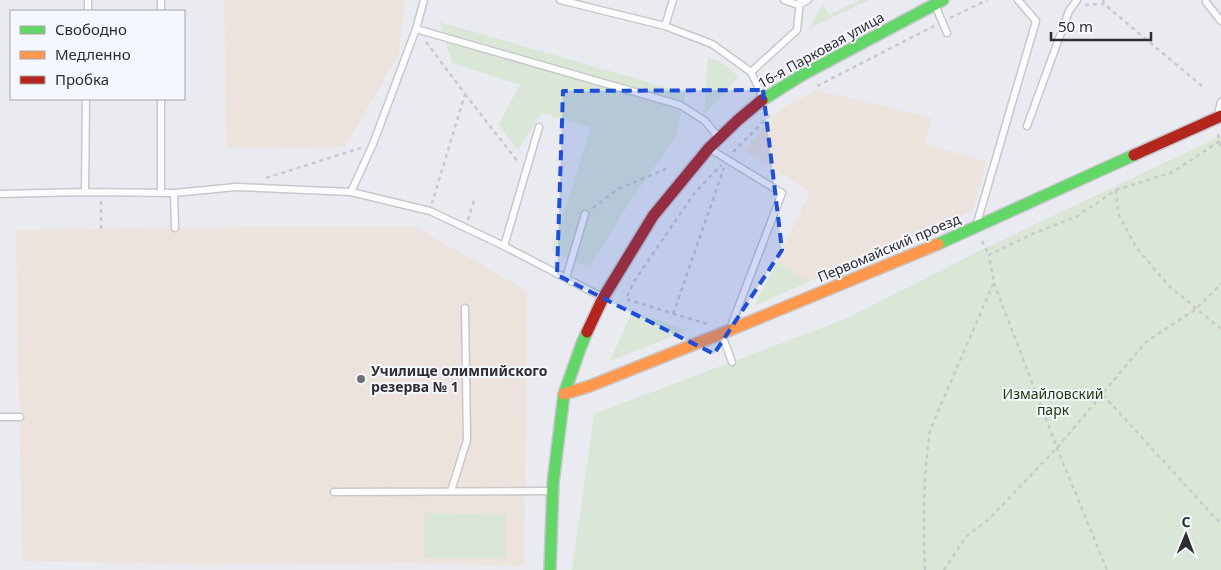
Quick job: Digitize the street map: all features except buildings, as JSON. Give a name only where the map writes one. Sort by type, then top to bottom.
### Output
[{"type":"main road","name":"16-я Парковая улица","points":[[550,570],[552,492],[564,394],[581,346],[603,298],[653,216],[709,148],[738,120],[764,99],[802,75],[939,2]]},
{"type":"main road","name":"Первомайский проезд","points":[[564,394],[590,386],[726,332],[891,264],[1219,116]]},
{"type":"lane","points":[[351,192],[373,144],[416,29],[424,0]]},
{"type":"lane","points":[[560,0],[664,26],[712,44],[752,72],[764,99]]},
{"type":"lane","points":[[664,26],[673,0]]},
{"type":"lane","points":[[784,0],[799,2],[808,0]]},
{"type":"lane","points":[[976,227],[1036,21],[1018,0]]},
{"type":"lane","points":[[1027,126],[1069,11],[1078,0]]},
{"type":"lane","points":[[1212,9],[1214,0]]},
{"type":"lane","points":[[752,72],[797,30],[799,2]]},
{"type":"lane","points":[[939,2],[947,34]]},
{"type":"lane","points":[[1206,2],[1221,21]]},
{"type":"lane","points":[[416,29],[680,105],[705,121],[719,138]]},
{"type":"lane","points":[[85,192],[86,100]]},
{"type":"lane","points":[[161,100],[161,192]]},
{"type":"lane","points":[[1219,116],[1221,102]]},
{"type":"lane","points":[[504,246],[539,127]]},
{"type":"lane","points":[[709,148],[782,193],[726,332],[732,362]]},
{"type":"lane","points":[[0,194],[85,192],[174,193],[236,187],[351,192],[430,211],[504,246],[603,298]]},
{"type":"lane","points":[[174,193],[175,228]]},
{"type":"lane","points":[[566,278],[584,214]]},
{"type":"lane","points":[[452,491],[467,440],[465,308]]},
{"type":"lane","points":[[0,417],[20,417]]},
{"type":"lane","points":[[334,492],[552,492]]},
{"type":"path","points":[[815,87],[987,0]]},
{"type":"path","points":[[1073,6],[1104,2],[1202,86]]},
{"type":"path","points":[[416,29],[526,172]]},
{"type":"path","points":[[430,211],[465,94]]},
{"type":"path","points":[[726,332],[626,299],[635,280],[693,195],[774,111]]},
{"type":"path","points":[[1107,570],[1057,448],[994,282],[989,255],[1032,234],[1076,217],[1116,190],[1173,172],[1220,139],[1221,150]]},
{"type":"path","points":[[263,178],[373,144]]},
{"type":"path","points":[[673,314],[727,159]]},
{"type":"path","points":[[584,214],[618,189],[666,169]]},
{"type":"path","points":[[1116,190],[1118,213],[1136,247],[1168,286],[1221,329]]},
{"type":"path","points":[[101,192],[101,229]]},
{"type":"path","points":[[466,228],[475,197]]},
{"type":"path","points":[[925,570],[923,525],[927,450],[930,430],[994,282]]},
{"type":"path","points":[[944,570],[966,537],[990,518],[1057,448],[1146,342],[1196,309],[1221,284]]},
{"type":"path","points":[[1103,395],[1221,524]]},
{"type":"highlighted area","points":[[763,90],[782,250],[714,354],[557,275],[563,91]]},
{"type":"shaded area","points":[[224,0],[405,0],[399,54],[345,147],[227,148]]},
{"type":"shaded area","points":[[816,90],[933,118],[924,143],[986,162],[972,211],[810,281],[776,263],[810,192],[744,150],[780,110]]},
{"type":"shaded area","name":"Училище олимпийского резерва № 1","points":[[416,227],[527,291],[524,566],[414,563],[199,564],[22,561],[16,230]]},
{"type":"green space","points":[[859,0],[869,0],[808,29],[823,4],[829,15]]},
{"type":"green space","points":[[440,22],[686,93],[676,136],[633,197],[589,268],[551,251],[591,128],[542,113],[518,150],[498,125],[520,85],[452,63]]},
{"type":"green space","points":[[708,57],[722,62],[739,77],[704,114]]},
{"type":"green space","name":"Измайловский парк","points":[[1221,136],[1221,570],[572,570],[594,414],[845,319],[985,248]]},
{"type":"green space","points":[[776,263],[810,281],[754,306]]},
{"type":"green space","points":[[632,312],[688,330],[610,361]]},
{"type":"green space","points":[[425,513],[506,514],[506,558],[425,558]]},
{"type":"traffic: fast","points":[[762,100],[802,75],[943,0]]},
{"type":"traffic: fast","points":[[938,244],[1134,155]]},
{"type":"traffic: fast","points":[[550,570],[553,483],[564,394],[587,332]]},
{"type":"traffic: slow","points":[[564,394],[590,386],[730,330],[938,244]]},
{"type":"traffic: jam","points":[[587,332],[603,298],[653,216],[709,148],[762,100]]},
{"type":"traffic: jam","points":[[1134,155],[1221,116]]},
{"type":"place","name":"Училище олимпийского резерва № 1","points":[[361,379]]}]
